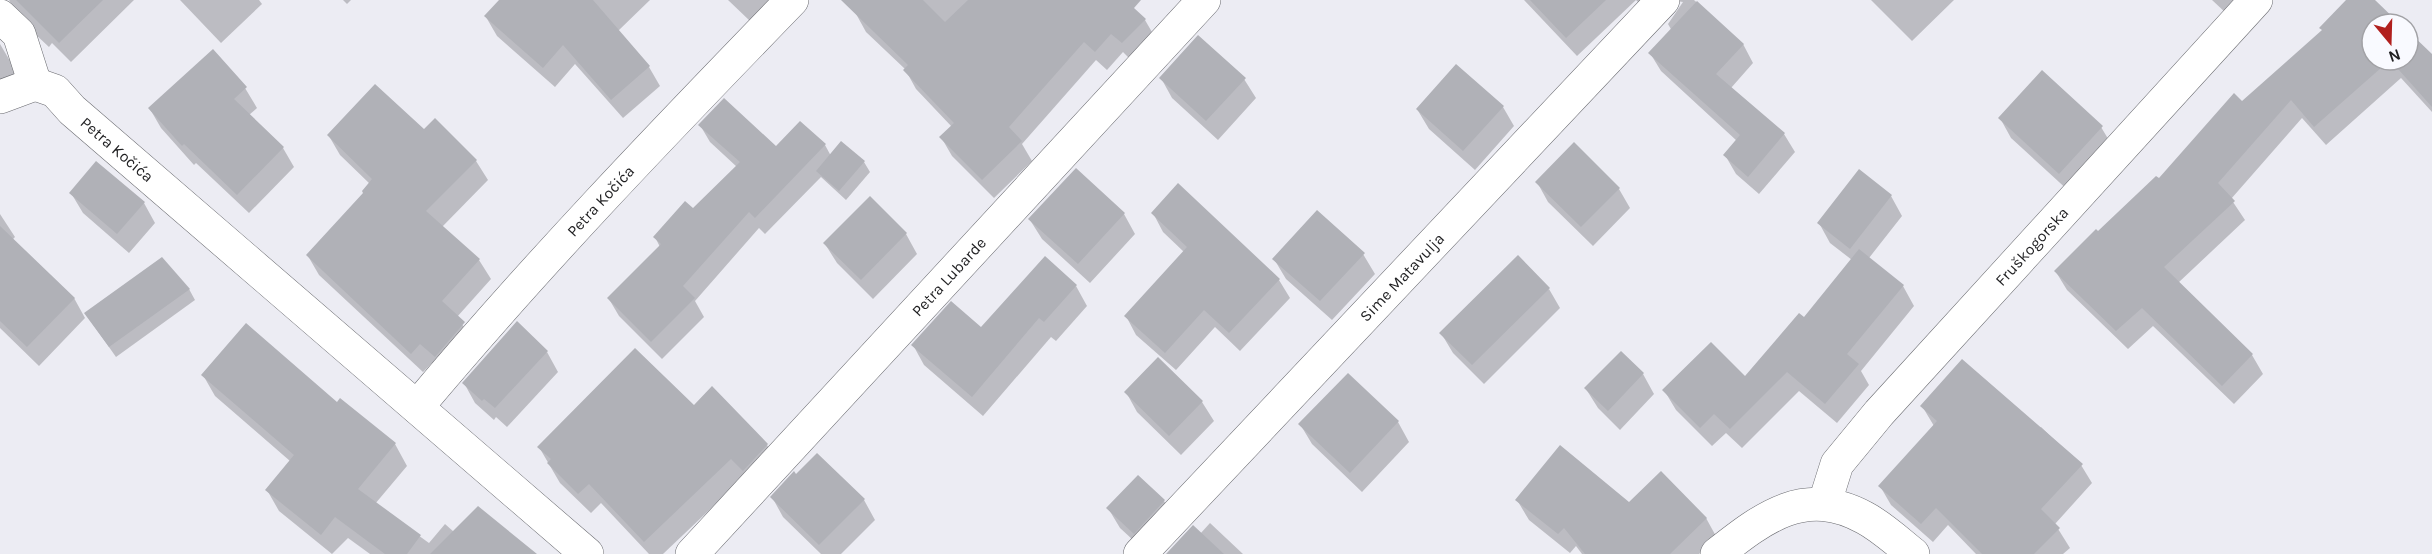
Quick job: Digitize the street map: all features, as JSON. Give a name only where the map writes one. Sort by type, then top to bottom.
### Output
[{"type":"street","name":"Petra Kočića","points":[[417,407],[488,322],[558,246],[792,0]]},
{"type":"street","name":"Petra Lubarde","points":[[692,554],[1204,0]]},
{"type":"street","name":"Sime Matavulja","points":[[1140,554],[1662,0]]},
{"type":"street","name":"Fruškogorska","points":[[1825,502],[1837,464],[1879,413],[2256,0]]},
{"type":"street","points":[[0,16],[19,34],[35,84],[0,97]]},
{"type":"street","name":"Petra Kočića","points":[[35,84],[55,91],[72,110],[587,554]]},
{"type":"street","points":[[1717,554],[1758,521],[1791,507],[1825,502],[1865,518],[1913,554]]},
{"type":"building","points":[[16,0],[103,0],[59,43]]},
{"type":"building","points":[[499,0],[593,0],[650,66],[611,100],[563,45],[543,68],[484,16]]},
{"type":"building","points":[[841,0],[923,0],[945,22],[968,0],[1141,0],[1134,8],[1146,19],[1122,43],[1111,34],[1095,52],[1084,42],[1009,127],[1022,141],[982,180],[939,137],[954,123],[903,70],[908,65]]},
{"type":"building","points":[[1530,0],[1606,0],[1566,38]]},
{"type":"building","points":[[2346,0],[2375,0],[2388,12],[2360,12],[2360,72],[2376,72],[2314,127],[2291,100],[2218,183],[2235,201],[2164,267],[2253,354],[2222,386],[2142,308],[2116,331],[2054,271],[2096,229],[2098,231],[2156,176],[2159,178],[2234,93],[2242,101],[2322,30],[2319,28]]},
{"type":"building","points":[[1697,1],[1744,44],[1716,74],[1785,133],[1748,177],[1723,155],[1740,135],[1648,53]]},
{"type":"building","points":[[1198,35],[1246,78],[1206,121],[1159,78]]},
{"type":"building","points":[[2420,42],[2432,54],[2432,107],[2401,72],[2420,72]]},
{"type":"building","points":[[213,49],[247,87],[234,99],[284,147],[237,195],[184,144],[182,146],[148,108]]},
{"type":"building","points":[[1456,64],[1504,106],[1463,151],[1416,109]]},
{"type":"building","points":[[2042,70],[2103,126],[2059,174],[1998,118]]},
{"type":"building","points":[[375,84],[424,129],[435,118],[477,160],[426,211],[480,259],[442,301],[465,322],[435,357],[420,344],[411,354],[306,255],[363,193],[362,191],[372,179],[327,135]]},
{"type":"building","points":[[724,98],[776,146],[800,121],[826,144],[755,218],[749,212],[683,286],[695,298],[651,342],[607,298],[661,244],[653,237],[685,201],[693,208],[740,162],[698,125]]},
{"type":"building","points":[[841,141],[865,161],[839,191],[816,171]]},
{"type":"building","points":[[1574,142],[1620,188],[1581,227],[1535,182]]},
{"type":"building","points":[[96,161],[145,202],[117,234],[69,193]]},
{"type":"building","points":[[1076,168],[1125,213],[1078,264],[1028,219]]},
{"type":"building","points":[[1859,169],[1892,195],[1850,249],[1817,223]]},
{"type":"building","points":[[1178,183],[1280,279],[1229,333],[1204,310],[1165,353],[1124,316],[1187,247],[1151,213]]},
{"type":"building","points":[[870,196],[907,233],[861,280],[823,243]]},
{"type":"building","points":[[1317,210],[1365,253],[1320,301],[1272,259]]},
{"type":"building","points":[[0,226],[75,298],[27,347],[0,321]]},
{"type":"building","points":[[1859,249],[1904,285],[1847,354],[1859,364],[1825,404],[1787,372],[1730,429],[1714,414],[1700,428],[1662,390],[1711,342],[1745,376],[1799,313],[1804,317]]},
{"type":"building","points":[[1518,255],[1550,288],[1472,365],[1439,333]]},
{"type":"building","points":[[1045,256],[1077,285],[1044,322],[1039,318],[972,397],[911,345],[951,301],[981,327]]},
{"type":"building","points":[[162,257],[190,289],[109,347],[84,313]]},
{"type":"building","points":[[517,321],[548,351],[495,408],[484,399],[482,401],[462,383]]},
{"type":"building","points":[[246,323],[337,402],[340,398],[396,443],[358,489],[421,535],[407,554],[385,554],[335,517],[321,535],[265,490],[294,455],[201,375]]},
{"type":"building","points":[[635,348],[694,405],[712,386],[768,444],[743,471],[731,459],[644,542],[589,484],[578,494],[547,463],[551,459],[537,447]]},
{"type":"building","points":[[1621,351],[1644,373],[1608,411],[1584,388]]},
{"type":"building","points":[[1158,357],[1203,401],[1169,436],[1124,392]]},
{"type":"building","points":[[1962,359],[2083,464],[2041,509],[2060,528],[2034,554],[1982,554],[1936,508],[1921,524],[1878,486],[1937,421],[1920,406]]},
{"type":"building","points":[[1348,373],[1399,421],[1350,473],[1298,424]]},
{"type":"building","points":[[1560,445],[1629,502],[1661,471],[1707,518],[1670,554],[1585,554],[1564,528],[1558,534],[1515,500]]},
{"type":"building","points":[[817,453],[865,499],[819,545],[770,497],[794,471],[796,474]]},
{"type":"building","points":[[1138,475],[1165,500],[1134,534],[1106,508]]},
{"type":"building","points":[[478,506],[537,554],[430,554]]},
{"type":"building","points":[[1193,525],[1224,554],[1166,554]]}]
